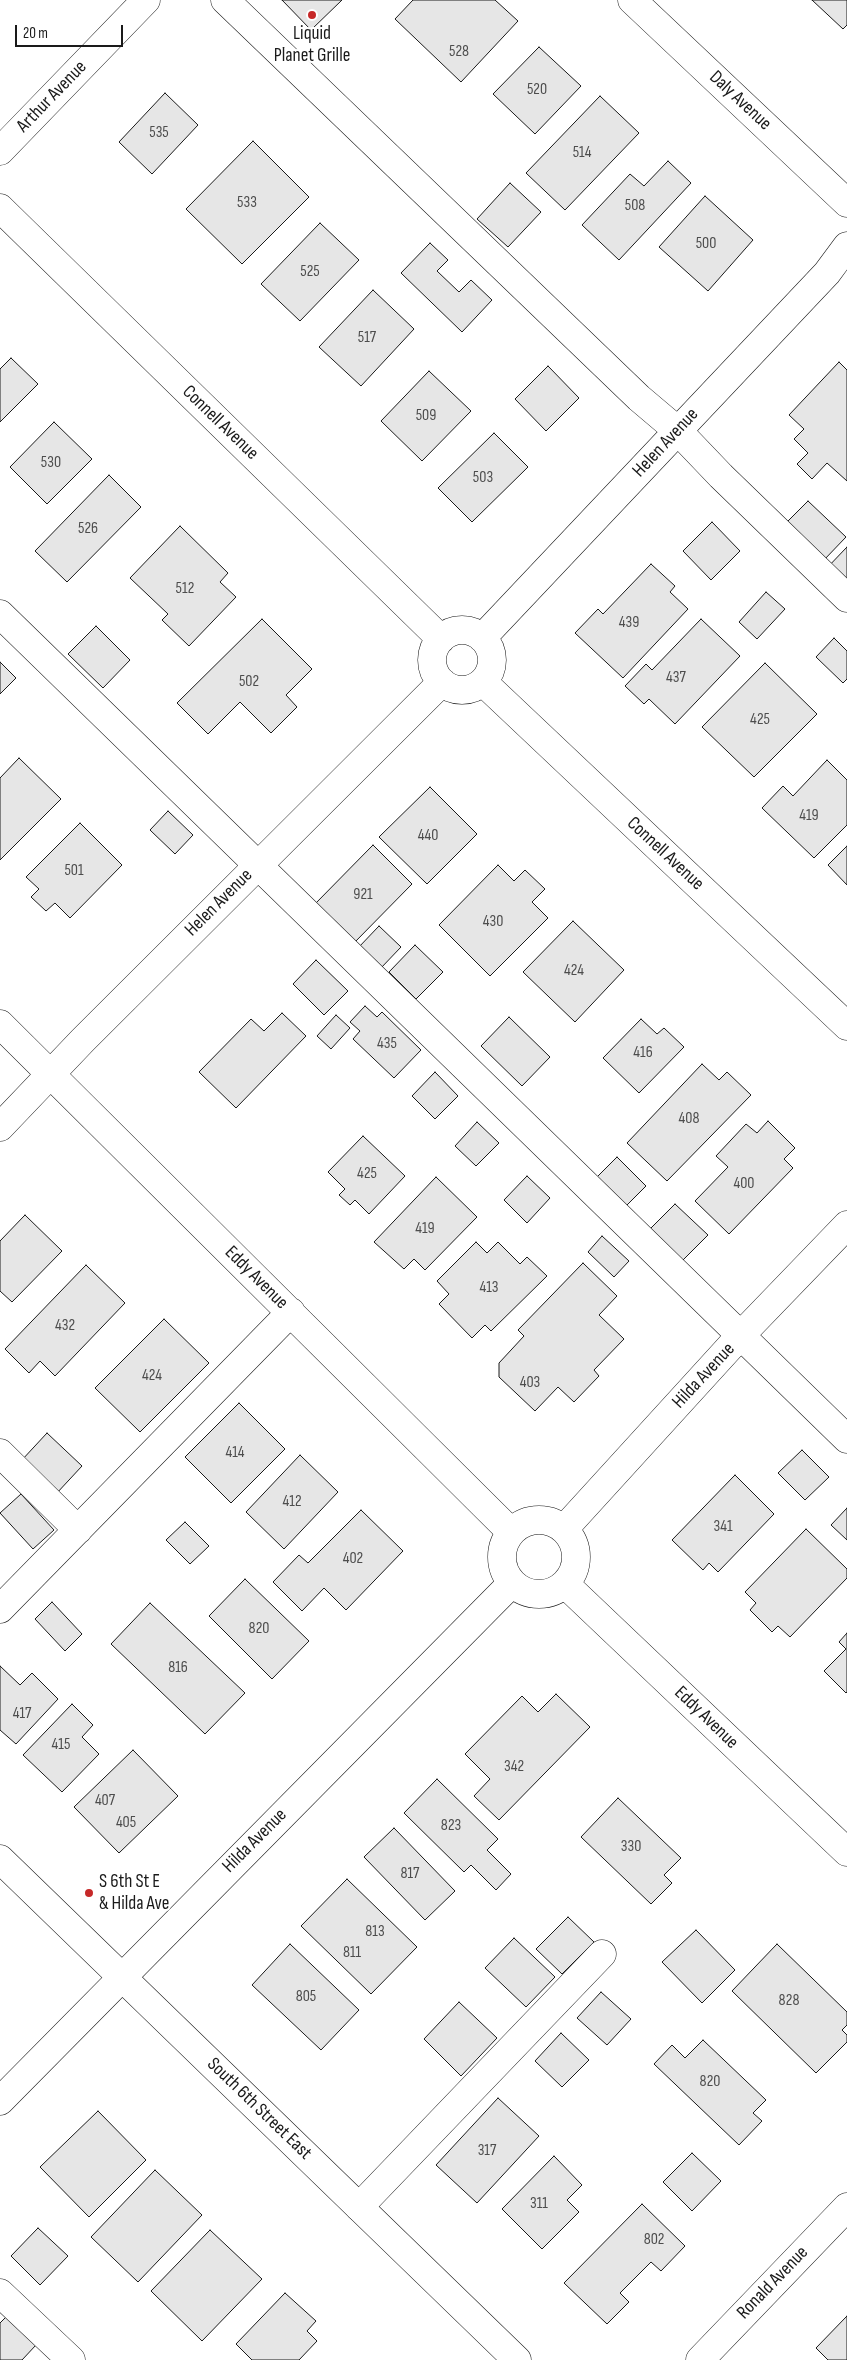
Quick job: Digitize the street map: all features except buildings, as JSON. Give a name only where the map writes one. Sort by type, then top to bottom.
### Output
[{"type":"main road","name":"Arthur Avenue","points":[[0,151],[146,0]]},
{"type":"main road","points":[[225,0],[639,398],[678,431],[721,476],[847,598]]},
{"type":"main road","name":"Daly Avenue","points":[[632,0],[847,202]]},
{"type":"main road","name":"Connell Avenue","points":[[0,208],[441,639]]},
{"type":"main road","name":"Helen Avenue","points":[[482,638],[827,273],[847,246]]},
{"type":"main road","points":[[0,614],[847,1439]]},
{"type":"main road","points":[[459,630],[469,630],[482,638],[490,649],[492,658],[492,668],[483,682],[463,691],[453,689],[442,682],[432,667],[435,647],[441,639],[459,630]]},
{"type":"main road","name":"Helen Avenue","points":[[0,1127],[258,865],[442,682]]},
{"type":"main road","name":"Connell Avenue","points":[[483,682],[847,1026]]},
{"type":"main road","name":"Eddy Avenue","points":[[0,1024],[511,1532]]},
{"type":"main road","name":"Hilda Avenue","points":[[564,1529],[740,1336],[847,1225]]},
{"type":"main road","points":[[0,1610],[291,1312]]},
{"type":"main road","points":[[0,1453],[78,1530]]},
{"type":"main road","points":[[538,1519],[550,1521],[564,1529],[570,1536],[577,1560],[573,1573],[565,1584],[555,1591],[543,1595],[530,1594],[512,1583],[504,1571],[501,1559],[502,1547],[511,1532],[526,1521],[538,1519]]},
{"type":"main road","name":"Hilda Avenue","points":[[0,2101],[512,1583]]},
{"type":"main road","name":"Eddy Avenue","points":[[565,1584],[847,1852]]},
{"type":"main road","name":"South 6th Street East","points":[[0,1859],[517,2360]]},
{"type":"main road","points":[[359,2207],[602,1954]]},
{"type":"main road","name":"Ronald Avenue","points":[[700,2360],[847,2207]]},
{"type":"main road","points":[[0,2292],[71,2360]]},
{"type":"place","name":"Liquid Planet Grille","points":[[312,15]]},
{"type":"place","name":"S 6th St E & Hilda Ave","points":[[89,1893]]}]
